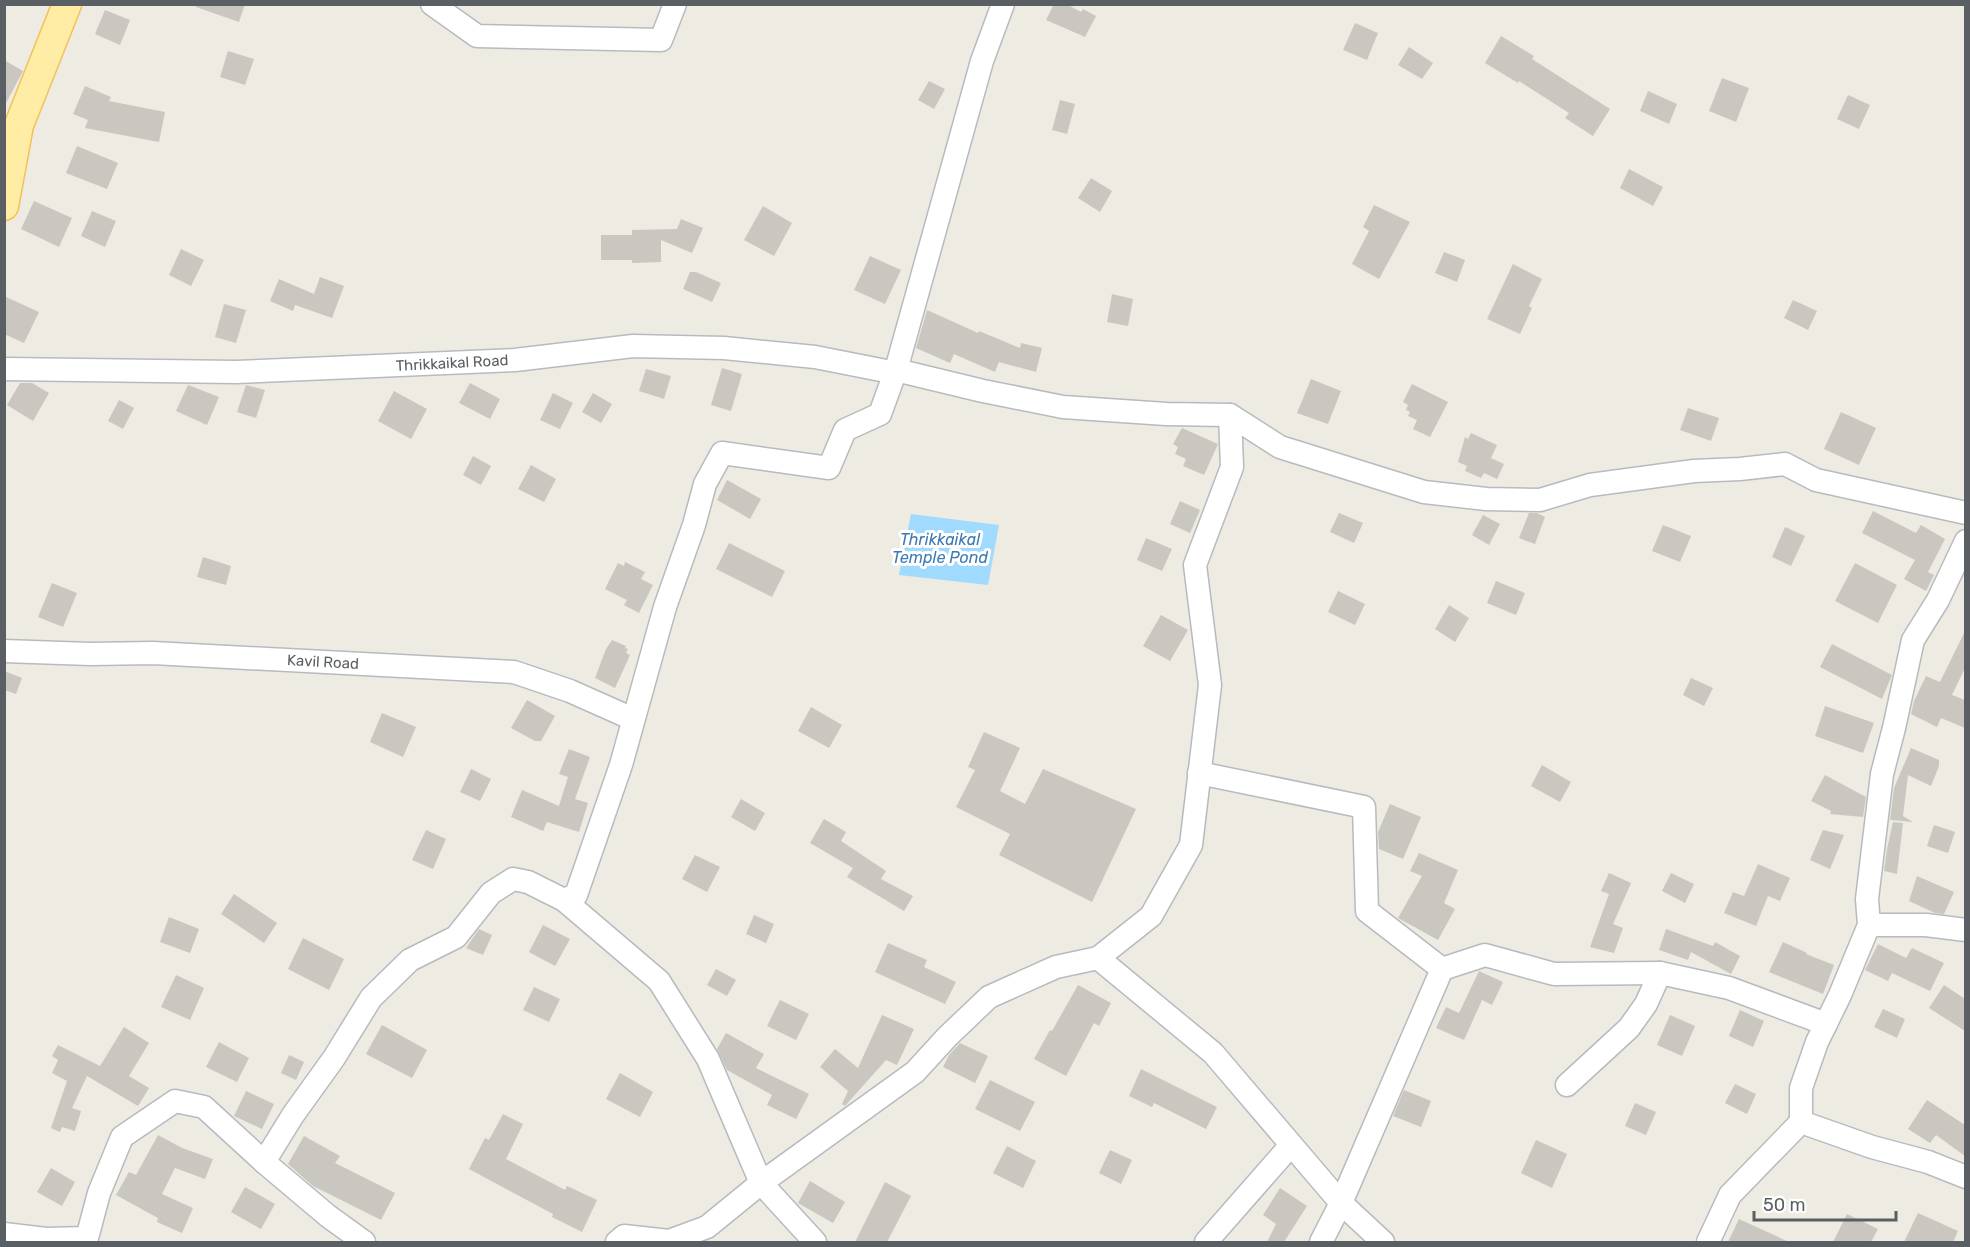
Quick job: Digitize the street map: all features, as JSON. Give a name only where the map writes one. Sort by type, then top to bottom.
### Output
[{"type":"main road","points":[[4,206],[19,125],[67,4]]},
{"type":"street","points":[[432,4],[477,36],[661,40],[675,4]]},
{"type":"street","points":[[564,900],[576,895],[621,765],[665,607],[694,525],[705,484],[722,453],[829,468],[845,430],[880,414],[896,370],[982,61],[1003,4]]},
{"type":"street","name":"Thrikkaikal Road","points":[[4,369],[236,372],[514,360],[633,346],[724,348],[814,357],[891,372],[896,370],[1064,407],[1166,414],[1230,415]]},
{"type":"street","points":[[1230,415],[1280,447],[1424,492],[1486,499],[1540,500],[1590,485],[1694,471],[1740,470],[1785,464],[1816,480],[1965,513]]},
{"type":"street","points":[[617,1242],[624,1236],[669,1241],[707,1227],[761,1183],[915,1072],[947,1037],[990,997],[1056,967],[1098,958],[1151,916],[1191,845],[1210,685],[1195,565],[1233,467],[1230,415]]},
{"type":"street","points":[[1708,1242],[1730,1196],[1801,1122],[1801,1088],[1817,1042],[1869,925],[1867,898],[1882,774],[1913,640],[1938,600],[1965,541]]},
{"type":"street","name":"Kavil Road","points":[[4,651],[90,654],[153,653],[514,672],[570,690],[633,719]]},
{"type":"street","points":[[1199,773],[1364,807],[1367,911],[1442,969]]},
{"type":"street","points":[[264,1162],[293,1115],[334,1058],[370,998],[410,960],[456,936],[491,893],[513,879],[528,882],[564,900],[659,981],[708,1059],[761,1183],[815,1242]]},
{"type":"street","points":[[1869,925],[1926,925],[1965,930]]},
{"type":"street","points":[[1321,1242],[1341,1203],[1442,969],[1485,955],[1554,974],[1660,973],[1729,988],[1826,1024]]},
{"type":"street","points":[[1098,958],[1213,1053],[1341,1203],[1383,1242]]},
{"type":"street","points":[[1567,1085],[1629,1028],[1646,1004],[1660,973]]},
{"type":"street","points":[[4,1234],[46,1239],[87,1240],[99,1193],[122,1137],[176,1101],[204,1107],[328,1216],[364,1242]]},
{"type":"street","points":[[1801,1122],[1872,1147],[1928,1162],[1965,1178]]},
{"type":"street","points":[[1206,1242],[1291,1145]]},
{"type":"water","name":"Thrikkaikal Temple Pond","points":[[911,514],[999,525],[988,585],[899,575]]},
{"type":"building","points":[[197,4],[245,4],[239,22],[196,7]]},
{"type":"building","points":[[1054,4],[1066,4],[1081,12],[1083,9],[1096,16],[1085,37],[1046,20]]},
{"type":"building","points":[[105,10],[130,20],[120,45],[95,34]]},
{"type":"building","points":[[1355,23],[1378,33],[1367,60],[1343,50]]},
{"type":"building","points":[[1501,36],[1534,56],[1532,59],[1610,109],[1593,136],[1565,118],[1569,113],[1519,81],[1518,83],[1485,63]]},
{"type":"building","points":[[1409,47],[1433,63],[1422,79],[1398,65]]},
{"type":"building","points":[[228,51],[254,59],[245,85],[220,77]]},
{"type":"building","points":[[4,60],[23,71],[4,107]]},
{"type":"building","points":[[1722,78],[1749,88],[1736,122],[1709,111]]},
{"type":"building","points":[[929,81],[945,89],[934,109],[918,100]]},
{"type":"building","points":[[85,86],[111,97],[109,101],[165,112],[159,142],[85,128],[88,120],[73,114]]},
{"type":"building","points":[[1648,91],[1677,104],[1669,124],[1640,111]]},
{"type":"building","points":[[1848,95],[1870,105],[1859,129],[1837,119]]},
{"type":"building","points":[[1060,100],[1075,104],[1067,134],[1052,130]]},
{"type":"building","points":[[77,146],[118,163],[107,189],[66,173]]},
{"type":"building","points":[[1629,169],[1663,187],[1653,206],[1620,188]]},
{"type":"building","points":[[1091,178],[1112,191],[1100,212],[1078,198]]},
{"type":"building","points":[[34,201],[72,218],[59,247],[21,229]]},
{"type":"building","points":[[1374,205],[1410,222],[1379,279],[1352,264],[1369,231],[1363,227]]},
{"type":"building","points":[[763,206],[792,223],[774,256],[744,240]]},
{"type":"building","points":[[92,211],[116,221],[105,247],[81,236]]},
{"type":"building","points":[[681,219],[703,228],[692,253],[661,240],[661,262],[632,263],[632,260],[601,260],[601,235],[632,235],[632,230],[677,229]]},
{"type":"building","points":[[181,249],[204,260],[191,286],[169,275]]},
{"type":"building","points":[[1444,252],[1465,260],[1457,282],[1435,273]]},
{"type":"building","points":[[870,256],[901,270],[885,304],[854,290]]},
{"type":"building","points":[[1513,264],[1542,279],[1529,306],[1532,308],[1520,334],[1487,319]]},
{"type":"building","points":[[690,272],[696,272],[721,283],[712,302],[683,289]]},
{"type":"building","points":[[320,277],[344,286],[332,318],[295,305],[293,311],[270,301],[279,279],[314,294]]},
{"type":"building","points":[[1112,294],[1133,299],[1128,326],[1107,322]]},
{"type":"building","points":[[4,296],[39,312],[24,343],[4,334]]},
{"type":"building","points":[[1793,300],[1817,311],[1808,330],[1784,318]]},
{"type":"building","points":[[224,304],[246,310],[236,343],[215,337]]},
{"type":"building","points":[[927,310],[978,333],[979,331],[1020,348],[1021,343],[1042,348],[1036,372],[999,362],[995,372],[954,354],[950,363],[916,348]]},
{"type":"building","points":[[722,368],[742,374],[731,411],[711,405]]},
{"type":"building","points":[[646,369],[671,376],[664,399],[639,391]]},
{"type":"building","points":[[1311,379],[1341,391],[1328,424],[1297,413]]},
{"type":"building","points":[[20,383],[32,383],[49,393],[33,421],[7,405]]},
{"type":"building","points":[[470,383],[500,399],[490,419],[459,403]]},
{"type":"building","points":[[1412,384],[1448,402],[1430,437],[1413,429],[1417,420],[1408,416],[1410,412],[1406,410],[1408,405],[1403,402]]},
{"type":"building","points":[[188,385],[219,397],[207,425],[176,411]]},
{"type":"building","points":[[246,385],[265,390],[256,418],[237,412]]},
{"type":"building","points":[[394,391],[427,409],[411,439],[378,421]]},
{"type":"building","points":[[553,393],[573,403],[560,429],[540,420]]},
{"type":"building","points":[[593,393],[612,404],[601,423],[582,412]]},
{"type":"building","points":[[119,400],[134,408],[123,429],[108,421]]},
{"type":"building","points":[[1688,408],[1719,418],[1711,441],[1680,430]]},
{"type":"building","points":[[1841,412],[1876,428],[1859,465],[1824,449]]},
{"type":"building","points":[[1182,428],[1218,444],[1204,475],[1183,466],[1186,459],[1175,454],[1178,447],[1173,444]]},
{"type":"building","points":[[1471,433],[1497,445],[1491,458],[1504,464],[1497,479],[1484,473],[1481,478],[1465,471],[1467,466],[1458,462],[1465,437],[1468,439]]},
{"type":"building","points":[[473,456],[491,466],[481,485],[463,475]]},
{"type":"building","points":[[531,465],[556,479],[544,502],[518,489]]},
{"type":"building","points":[[727,480],[761,499],[750,519],[717,500]]},
{"type":"building","points":[[1180,501],[1200,510],[1190,533],[1170,524]]},
{"type":"building","points":[[1873,511],[1916,533],[1921,525],[1945,539],[1928,572],[1934,575],[1926,591],[1904,579],[1915,560],[1862,533]]},
{"type":"building","points":[[1339,513],[1363,523],[1354,543],[1330,532]]},
{"type":"building","points":[[1529,513],[1537,513],[1545,517],[1535,544],[1519,538]]},
{"type":"building","points":[[1483,515],[1500,524],[1489,545],[1472,535]]},
{"type":"building","points":[[1663,525],[1691,536],[1680,562],[1652,551]]},
{"type":"building","points":[[1785,527],[1805,536],[1791,566],[1772,557]]},
{"type":"building","points":[[1146,538],[1172,549],[1162,571],[1137,560]]},
{"type":"building","points":[[729,543],[785,571],[772,597],[716,569]]},
{"type":"building","points":[[203,557],[231,566],[226,585],[197,577]]},
{"type":"building","points":[[625,562],[645,572],[641,579],[653,585],[639,613],[624,605],[627,600],[605,589],[618,563],[624,566]]},
{"type":"building","points":[[1855,563],[1897,585],[1878,623],[1835,601]]},
{"type":"building","points":[[1496,581],[1525,593],[1516,615],[1487,603]]},
{"type":"building","points":[[52,583],[77,593],[63,627],[38,617]]},
{"type":"building","points":[[1338,591],[1365,604],[1355,625],[1328,612]]},
{"type":"building","points":[[1449,605],[1469,618],[1455,642],[1435,629]]},
{"type":"building","points":[[1161,615],[1188,630],[1170,661],[1143,646]]},
{"type":"building","points":[[1965,631],[1965,668],[1952,695],[1965,700],[1965,728],[1941,718],[1937,727],[1911,714],[1914,701],[1926,676],[1940,682]]},
{"type":"building","points":[[612,640],[626,646],[625,648],[628,649],[626,653],[630,655],[615,688],[595,678],[606,649]]},
{"type":"building","points":[[1832,644],[1892,675],[1882,699],[1820,667]]},
{"type":"building","points":[[4,671],[22,678],[16,694],[4,690]]},
{"type":"building","points":[[1691,678],[1713,688],[1704,706],[1683,695]]},
{"type":"building","points":[[527,700],[555,716],[541,741],[535,741],[511,728]]},
{"type":"building","points":[[1825,706],[1874,723],[1863,753],[1815,736]]},
{"type":"building","points":[[811,707],[842,725],[829,748],[798,731]]},
{"type":"building","points":[[382,713],[416,727],[403,757],[370,742]]},
{"type":"building","points":[[984,732],[1020,748],[1000,791],[1025,804],[1043,769],[1136,809],[1092,902],[999,855],[1010,834],[956,807],[975,770],[968,767]]},
{"type":"building","points":[[1911,748],[1939,760],[1939,766],[1931,786],[1908,775],[1903,816],[1913,822],[1890,820],[1894,788]]},
{"type":"building","points":[[569,749],[590,757],[575,799],[588,803],[579,832],[547,822],[543,831],[511,817],[522,790],[559,806],[568,777],[559,774]]},
{"type":"building","points":[[1542,765],[1571,782],[1560,802],[1531,786]]},
{"type":"building","points":[[471,769],[491,779],[480,801],[460,792]]},
{"type":"building","points":[[1825,775],[1866,797],[1863,817],[1830,814],[1831,811],[1811,801]]},
{"type":"building","points":[[741,799],[765,813],[755,831],[731,817]]},
{"type":"building","points":[[1390,804],[1421,817],[1403,859],[1379,849],[1378,832]]},
{"type":"building","points":[[824,819],[846,832],[841,841],[886,871],[881,879],[913,896],[904,911],[847,877],[853,868],[810,843]]},
{"type":"building","points":[[1893,822],[1903,823],[1897,874],[1884,871]]},
{"type":"building","points":[[1934,825],[1955,832],[1948,853],[1927,846]]},
{"type":"building","points":[[426,830],[446,839],[433,869],[412,860]]},
{"type":"building","points":[[1823,830],[1844,835],[1830,869],[1810,860]]},
{"type":"building","points":[[1419,853],[1458,870],[1444,903],[1455,909],[1438,940],[1398,918],[1422,876],[1410,871]]},
{"type":"building","points":[[695,855],[720,867],[707,892],[682,879]]},
{"type":"building","points":[[1758,864],[1790,878],[1780,901],[1768,896],[1756,926],[1724,913],[1733,892],[1744,896]]},
{"type":"building","points":[[1609,873],[1631,883],[1613,924],[1623,928],[1614,953],[1590,947],[1609,894],[1601,891]]},
{"type":"building","points":[[1671,873],[1694,884],[1685,903],[1662,891]]},
{"type":"building","points":[[1917,876],[1954,892],[1944,914],[1935,913],[1909,901]]},
{"type":"building","points":[[234,894],[277,923],[264,943],[221,914]]},
{"type":"building","points":[[754,915],[774,924],[766,943],[746,934]]},
{"type":"building","points":[[169,917],[199,929],[190,953],[160,942]]},
{"type":"building","points":[[543,925],[570,939],[555,966],[529,952]]},
{"type":"building","points":[[479,929],[492,935],[483,955],[466,948]]},
{"type":"building","points":[[1666,929],[1713,946],[1715,942],[1740,956],[1731,974],[1691,952],[1688,960],[1659,950]]},
{"type":"building","points":[[303,938],[344,959],[329,990],[288,969]]},
{"type":"building","points":[[1783,942],[1834,965],[1823,994],[1769,972]]},
{"type":"building","points":[[888,943],[927,960],[924,967],[956,982],[945,1004],[875,972]]},
{"type":"building","points":[[1878,944],[1906,958],[1912,948],[1944,963],[1930,991],[1892,973],[1888,981],[1865,970]]},
{"type":"building","points":[[716,969],[736,980],[727,996],[707,985]]},
{"type":"building","points":[[1479,971],[1503,982],[1492,1005],[1482,1000],[1464,1040],[1436,1028],[1446,1007],[1459,1013]]},
{"type":"building","points":[[176,975],[204,988],[190,1020],[161,1007]]},
{"type":"building","points":[[1078,985],[1111,1003],[1099,1026],[1094,1023],[1066,1076],[1034,1059]]},
{"type":"building","points":[[1944,985],[1965,999],[1965,1031],[1929,1008]]},
{"type":"building","points":[[534,987],[560,999],[549,1022],[523,1010]]},
{"type":"building","points":[[780,1000],[809,1014],[796,1040],[767,1026]]},
{"type":"building","points":[[1883,1009],[1905,1019],[1897,1038],[1874,1027]]},
{"type":"building","points":[[1740,1010],[1764,1021],[1753,1047],[1729,1036]]},
{"type":"building","points":[[882,1015],[914,1029],[897,1065],[886,1060],[845,1106],[842,1104],[848,1091],[820,1067],[835,1049],[858,1068]]},
{"type":"building","points":[[1670,1015],[1695,1026],[1682,1056],[1657,1045]]},
{"type":"building","points":[[382,1025],[427,1050],[412,1078],[366,1054]]},
{"type":"building","points":[[124,1027],[149,1043],[129,1076],[149,1088],[138,1106],[87,1076],[72,1108],[81,1111],[75,1131],[62,1127],[60,1132],[51,1128],[67,1081],[52,1073],[58,1060],[52,1056],[58,1045],[100,1066]]},
{"type":"building","points":[[726,1033],[764,1054],[756,1068],[809,1094],[796,1119],[767,1105],[772,1095],[727,1070],[717,1049]]},
{"type":"building","points":[[219,1042],[249,1058],[237,1082],[206,1067]]},
{"type":"building","points":[[960,1043],[988,1056],[975,1083],[943,1067],[949,1055]]},
{"type":"building","points":[[289,1055],[304,1062],[296,1080],[281,1073]]},
{"type":"building","points":[[1141,1069],[1217,1107],[1206,1129],[1154,1103],[1152,1107],[1129,1096]]},
{"type":"building","points":[[620,1073],[653,1092],[640,1117],[606,1099]]},
{"type":"building","points":[[990,1080],[1035,1102],[1020,1131],[975,1109]]},
{"type":"building","points":[[1735,1084],[1756,1094],[1747,1114],[1725,1103]]},
{"type":"building","points":[[1404,1090],[1431,1101],[1421,1127],[1393,1116]]},
{"type":"building","points":[[246,1091],[274,1104],[262,1129],[234,1116]]},
{"type":"building","points":[[1927,1100],[1965,1125],[1965,1156],[1936,1135],[1930,1143],[1908,1129]]},
{"type":"building","points":[[1635,1103],[1656,1112],[1646,1135],[1625,1126]]},
{"type":"building","points":[[503,1114],[523,1124],[506,1159],[565,1190],[567,1186],[597,1200],[582,1232],[469,1169],[485,1138],[489,1140]]},
{"type":"building","points":[[158,1135],[182,1148],[213,1159],[205,1179],[175,1168],[162,1194],[193,1208],[182,1233],[157,1222],[158,1218],[116,1195],[129,1172],[136,1175]]},
{"type":"building","points":[[304,1136],[340,1156],[335,1163],[395,1193],[381,1220],[313,1186],[288,1164]]},
{"type":"building","points":[[1536,1140],[1567,1154],[1552,1188],[1521,1173]]},
{"type":"building","points":[[1007,1146],[1036,1161],[1023,1188],[993,1173]]},
{"type":"building","points":[[1110,1150],[1132,1160],[1121,1184],[1099,1173]]},
{"type":"building","points":[[51,1168],[75,1182],[62,1206],[37,1192]]},
{"type":"building","points":[[810,1181],[845,1202],[833,1223],[798,1203]]},
{"type":"building","points":[[885,1182],[911,1196],[887,1242],[855,1242]]},
{"type":"building","points":[[245,1187],[275,1204],[261,1229],[231,1212]]},
{"type":"building","points":[[1280,1188],[1307,1206],[1284,1242],[1267,1242],[1276,1224],[1263,1215]]},
{"type":"building","points":[[1918,1213],[1958,1231],[1953,1242],[1904,1242]]},
{"type":"building","points":[[1847,1214],[1878,1229],[1871,1242],[1833,1242]]},
{"type":"building","points":[[1739,1219],[1789,1242],[1728,1242]]}]
